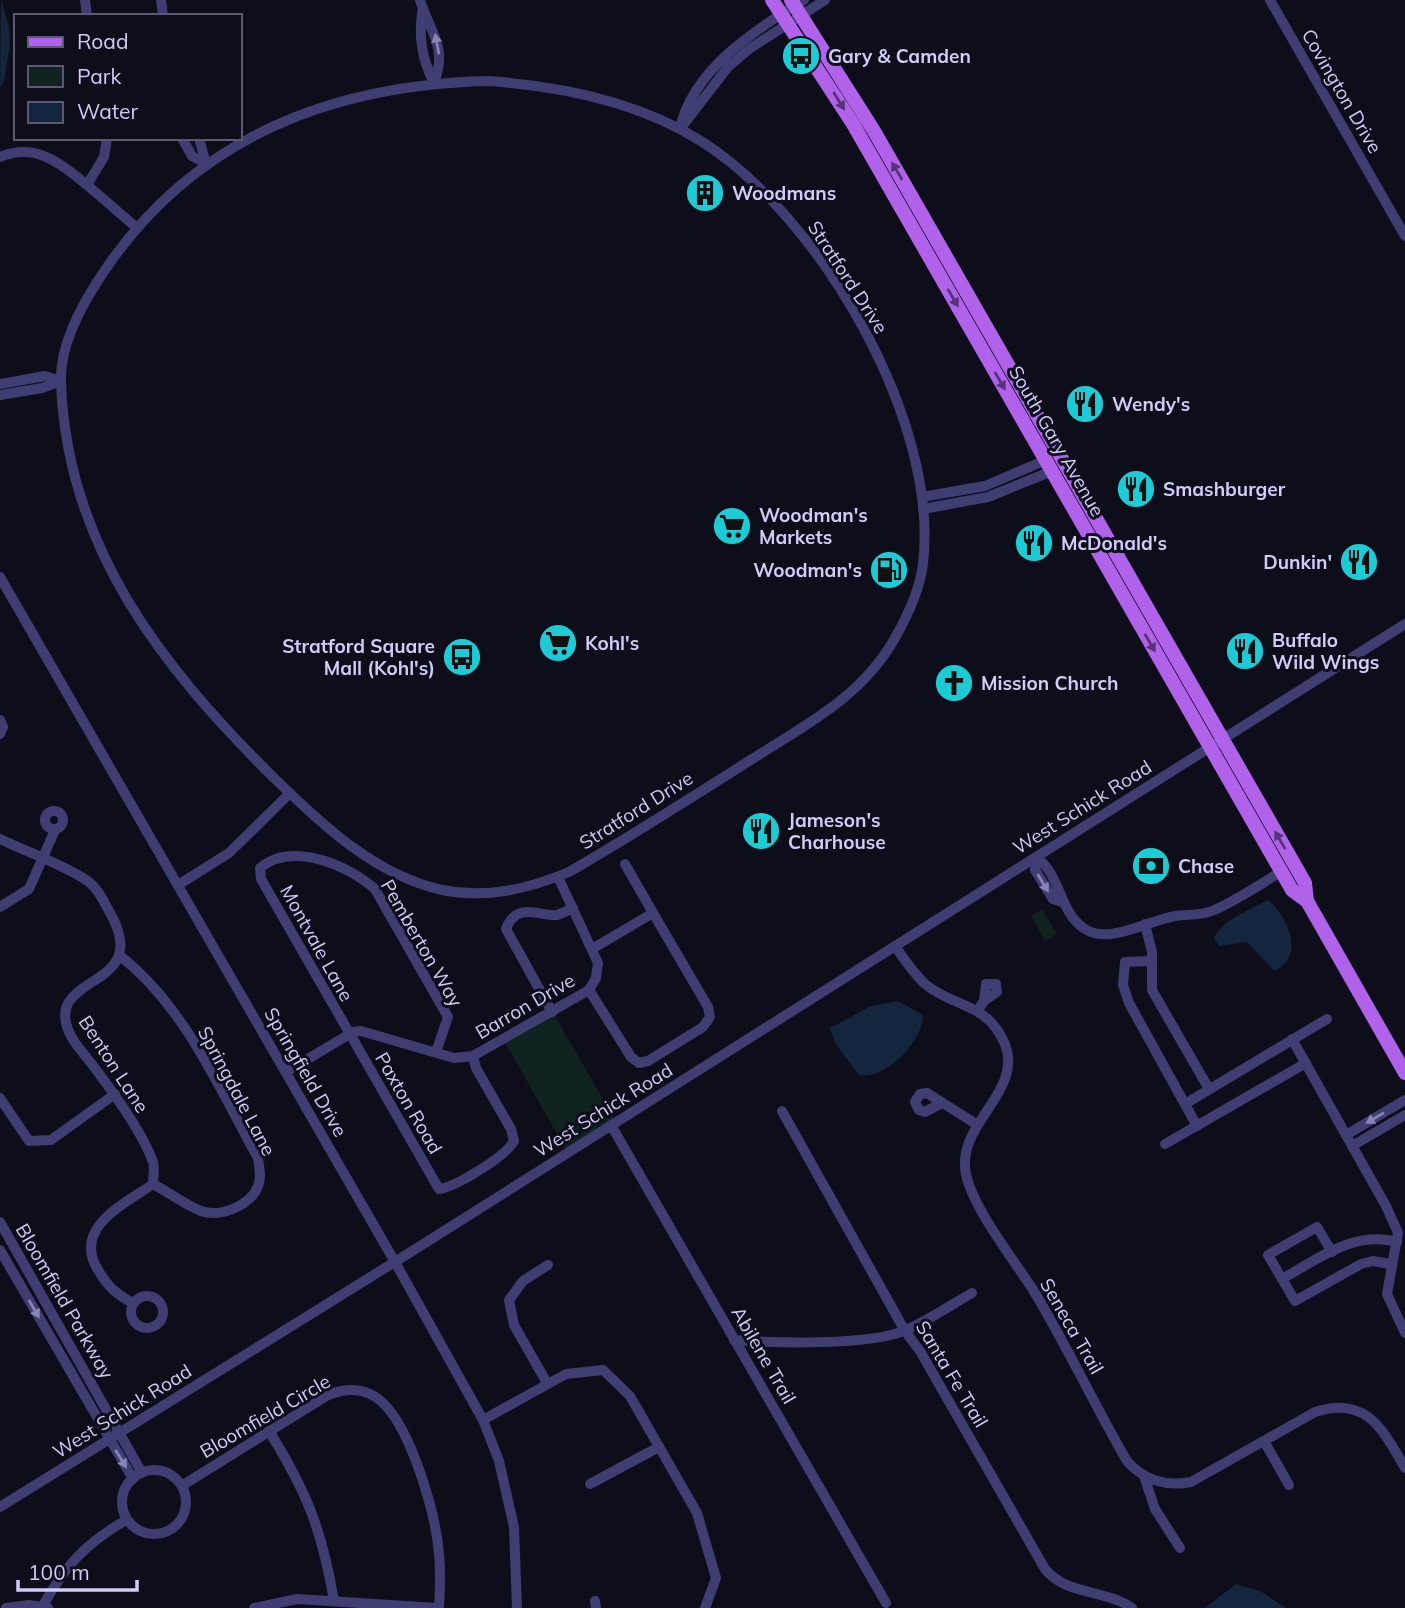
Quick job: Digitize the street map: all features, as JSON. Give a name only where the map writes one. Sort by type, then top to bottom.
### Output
[{"type":"main road","name":"South Gary Avenue","points":[[772,0],[853,124],[1292,890],[1307,901]]},
{"type":"main road","name":"South Gary Avenue","points":[[798,5],[870,123],[1305,883],[1307,901],[1405,1073]]},
{"type":"street","points":[[680,129],[728,68],[798,5],[825,0]]},
{"type":"street","name":"Covington Drive","points":[[1270,0],[1405,236]]},
{"type":"street","points":[[421,4],[433,26],[441,64],[434,83]]},
{"type":"street","name":"Stratford Drive","points":[[434,83],[509,83],[572,92],[630,109],[680,129],[727,159],[765,191],[803,237],[834,281],[870,342],[894,392],[922,503],[923,566],[905,618],[882,658],[846,699],[807,727],[558,877],[525,887],[482,894],[427,886],[367,856],[339,836],[290,793],[194,695],[165,660],[118,586],[89,523],[71,464],[60,381],[74,324],[96,282],[137,228],[171,190],[206,164],[290,117],[311,109],[360,96],[434,83]]},
{"type":"street","points":[[86,185],[104,157],[107,140]]},
{"type":"street","points":[[183,140],[192,156],[206,164]]},
{"type":"street","points":[[200,140],[206,164]]},
{"type":"street","points":[[0,158],[19,151],[47,156],[137,228]]},
{"type":"street","points":[[0,384],[45,376],[60,381]]},
{"type":"street","points":[[0,395],[41,388],[60,381]]},
{"type":"street","points":[[922,503],[988,497],[1049,466]]},
{"type":"street","name":"Springfield Drive","points":[[0,576],[396,1262],[483,1420],[499,1461],[514,1527],[517,1608]]},
{"type":"street","name":"West Schick Road","points":[[0,1507],[396,1262],[1405,624]]},
{"type":"street","points":[[0,720],[4,727],[0,734]]},
{"type":"street","points":[[177,886],[229,853],[290,793]]},
{"type":"street","points":[[0,907],[29,889],[44,861],[55,830]]},
{"type":"street","points":[[0,839],[83,878],[97,889],[119,928],[120,955]]},
{"type":"street","name":"Pemberton Way","points":[[260,868],[269,861],[285,857],[318,859],[360,876],[375,889],[448,1017],[436,1052]]},
{"type":"street","points":[[1036,857],[1045,863],[1062,894],[1062,902],[1084,929],[1103,933],[1212,911],[1282,872]]},
{"type":"street","points":[[589,990],[631,1058],[639,1063],[648,1061],[703,1027],[710,1017],[708,1007],[625,864]]},
{"type":"street","name":"Montvale Lane","points":[[260,868],[261,879],[348,1034]]},
{"type":"street","name":"Barron Drive","points":[[348,1034],[361,1031],[454,1058],[473,1056],[589,990],[598,969],[593,949],[558,877]]},
{"type":"street","points":[[552,1012],[506,929],[510,921],[529,910],[555,915],[573,908]]},
{"type":"street","points":[[593,949],[653,913]]},
{"type":"street","points":[[1144,924],[1152,952],[1152,990],[1209,1089]]},
{"type":"street","name":"Seneca Trail","points":[[895,946],[925,984],[951,1000],[981,1006],[1006,1047],[1006,1080],[976,1124],[965,1158],[970,1187],[1068,1352],[1127,1461],[1144,1476]]},
{"type":"street","name":"Benton Lane","points":[[120,955],[107,973],[73,995],[65,1004],[64,1019],[70,1035],[115,1094],[154,1164],[153,1184]]},
{"type":"street","name":"Springdale Lane","points":[[120,955],[148,977],[197,1048],[257,1158],[261,1175],[258,1188],[248,1200],[228,1211],[203,1212],[153,1184]]},
{"type":"street","points":[[1151,961],[1125,962],[1123,985],[1129,1003],[1197,1126]]},
{"type":"street","points":[[1185,1104],[1327,1019]]},
{"type":"street","points":[[286,1072],[348,1034]]},
{"type":"street","name":"Paxton Road","points":[[348,1034],[439,1188],[452,1186],[492,1160],[513,1141],[511,1129],[476,1068],[473,1056]]},
{"type":"street","points":[[1292,1039],[1386,1206],[1398,1233],[1390,1264],[1387,1294],[1405,1333]]},
{"type":"street","points":[[1165,1144],[1306,1063]]},
{"type":"street","points":[[0,1098],[29,1141],[45,1142],[115,1094]]},
{"type":"street","points":[[1346,1135],[1405,1100]]},
{"type":"street","points":[[940,1104],[976,1124]]},
{"type":"street","name":"Santa Fe Trail","points":[[782,1111],[905,1331],[1048,1573],[1063,1585],[1115,1598],[1132,1608]]},
{"type":"street","points":[[1352,1146],[1405,1115]]},
{"type":"street","name":"Abilene Trail","points":[[611,1125],[886,1602]]},
{"type":"street","points":[[133,1303],[111,1291],[94,1264],[90,1250],[92,1234],[104,1219],[153,1184]]},
{"type":"street","name":"Bloomfield Parkway","points":[[0,1222],[120,1433]]},
{"type":"street","points":[[1332,1252],[1317,1227],[1268,1255],[1295,1301],[1361,1264],[1373,1261],[1390,1264]]},
{"type":"street","points":[[1282,1279],[1361,1239],[1382,1238],[1397,1242]]},
{"type":"street","name":"Bloomfield Parkway","points":[[0,1250],[109,1440]]},
{"type":"street","points":[[547,1383],[514,1325],[509,1300],[523,1281],[548,1265]]},
{"type":"street","points":[[734,1340],[771,1343],[880,1338],[905,1331],[972,1293]]},
{"type":"street","points":[[483,1420],[566,1374],[603,1370],[630,1396],[703,1530],[716,1578],[705,1608]]},
{"type":"street","name":"Bloomfield Circle","points":[[183,1486],[328,1395],[347,1389],[368,1393],[389,1410],[412,1453],[426,1489],[439,1553],[438,1608]]},
{"type":"street","points":[[1144,1476],[1172,1485],[1191,1482],[1315,1412],[1337,1407],[1354,1409],[1381,1428],[1405,1468]]},
{"type":"street","points":[[269,1431],[297,1475],[312,1508],[325,1547],[334,1601]]},
{"type":"street","points":[[120,1433],[138,1476]]},
{"type":"street","points":[[109,1440],[138,1476]]},
{"type":"street","points":[[1264,1441],[1289,1485]]},
{"type":"street","points":[[590,1484],[657,1448]]},
{"type":"street","points":[[160,1471],[177,1479],[183,1486],[186,1507],[183,1518],[171,1529],[155,1535],[144,1533],[126,1520],[122,1495],[138,1476],[160,1471]]},
{"type":"street","points":[[1144,1476],[1155,1509],[1180,1548]]},
{"type":"street","points":[[6,1608],[46,1607],[65,1570],[82,1549],[126,1520]]},
{"type":"street","points":[[254,1608],[297,1599],[438,1608]]},
{"type":"green space","points":[[1042,909],[1057,934],[1045,941],[1031,916]]},
{"type":"green space","points":[[551,1009],[615,1120],[566,1150],[502,1037]]},
{"type":"water","points":[[1,0],[9,27],[10,44],[4,82],[0,87]]},
{"type":"water","points":[[1268,900],[1287,926],[1291,947],[1284,965],[1274,971],[1247,942],[1219,946],[1214,938],[1230,920]]},
{"type":"water","points":[[898,1001],[923,1015],[917,1036],[910,1047],[891,1065],[870,1075],[859,1075],[835,1043],[830,1028],[871,1006]]},
{"type":"water","points":[[1236,1584],[1260,1591],[1286,1608],[1205,1608]]},
{"type":"place","name":"Gary & Camden","points":[[801,56]]},
{"type":"place","name":"Woodmans","points":[[705,193]]},
{"type":"place","name":"Wendy's","points":[[1085,404]]},
{"type":"place","name":"Smashburger","points":[[1136,489]]},
{"type":"place","name":"Woodman's Markets","points":[[732,526]]},
{"type":"place","name":"McDonald's","points":[[1034,543]]},
{"type":"place","name":"Dunkin'","points":[[1359,562]]},
{"type":"place","name":"Woodman's","points":[[889,570]]},
{"type":"place","name":"Kohl's","points":[[558,643]]},
{"type":"place","name":"Buffalo Wild Wings","points":[[1245,651]]},
{"type":"place","name":"Stratford Square Mall (Kohl's)","points":[[462,657]]},
{"type":"place","name":"Mission Church","points":[[954,683]]},
{"type":"place","name":"Jameson's Charhouse","points":[[761,831]]},
{"type":"place","name":"Chase","points":[[1151,866]]}]
